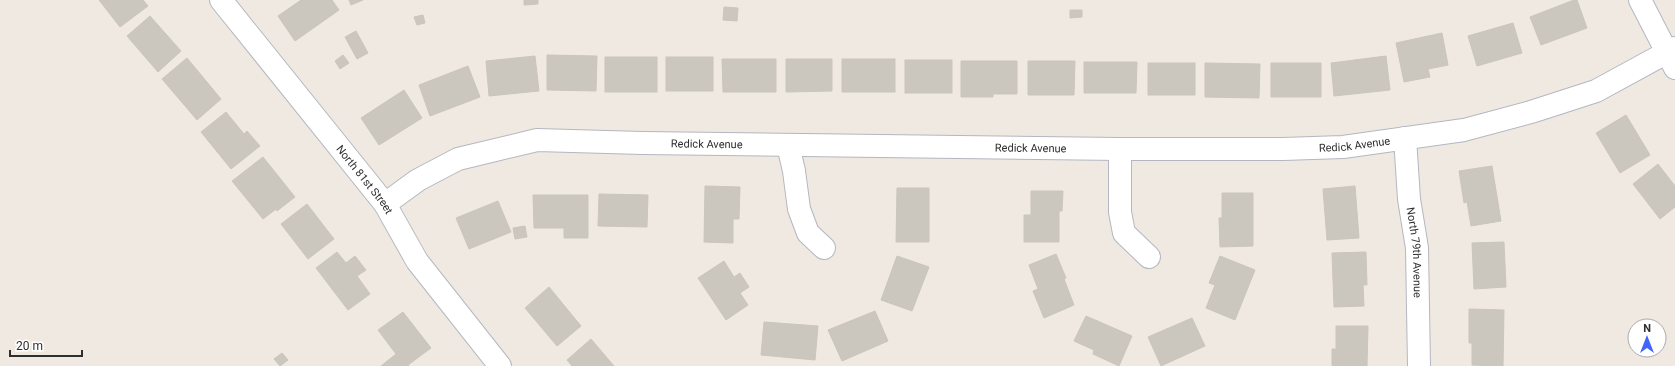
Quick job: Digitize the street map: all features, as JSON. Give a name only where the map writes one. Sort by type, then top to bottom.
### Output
[{"type":"street","name":"North 81st Street","points":[[221,0],[385,204],[417,261],[500,366]]},
{"type":"street","points":[[1640,0],[1672,56]]},
{"type":"street","name":"Redick Avenue","points":[[385,204],[418,180],[458,159],[537,140],[1120,149],[1336,147],[1464,130],[1545,107],[1596,90],[1672,56]]},
{"type":"street","name":"North 79th Avenue","points":[[1405,138],[1409,199],[1417,248],[1419,366]]},
{"type":"street","points":[[788,145],[794,171],[799,209],[803,221],[808,233],[824,248]]},
{"type":"street","points":[[1120,149],[1120,212],[1124,233],[1149,257]]},
{"type":"building","points":[[99,0],[143,0],[148,6],[120,27]]},
{"type":"building","points":[[301,0],[332,0],[339,10],[295,41],[278,16]]},
{"type":"building","points":[[349,0],[363,0],[351,5]]},
{"type":"building","points":[[524,0],[538,0],[538,4],[524,5]]},
{"type":"building","points":[[1577,0],[1587,28],[1541,45],[1530,17]]},
{"type":"building","points":[[724,7],[738,8],[737,21],[723,20]]},
{"type":"building","points":[[1070,10],[1082,10],[1082,17],[1070,18]]},
{"type":"building","points":[[423,15],[425,23],[417,25],[414,17]]},
{"type":"building","points":[[150,16],[181,51],[158,72],[127,36]]},
{"type":"building","points":[[1513,23],[1522,53],[1477,66],[1468,36]]},
{"type":"building","points":[[356,31],[368,53],[357,59],[345,37]]},
{"type":"building","points":[[1442,33],[1448,65],[1428,69],[1430,77],[1404,82],[1396,43]]},
{"type":"building","points":[[343,55],[349,63],[340,69],[335,61]]},
{"type":"building","points":[[547,55],[597,56],[596,91],[547,90]]},
{"type":"building","points":[[535,56],[539,91],[489,96],[486,61]]},
{"type":"building","points":[[1386,56],[1390,90],[1334,96],[1331,63]]},
{"type":"building","points":[[605,57],[657,57],[657,92],[605,92]]},
{"type":"building","points":[[666,57],[713,57],[713,91],[666,91]]},
{"type":"building","points":[[187,58],[221,99],[197,120],[162,79]]},
{"type":"building","points":[[722,59],[776,59],[776,92],[723,92]]},
{"type":"building","points":[[786,59],[832,59],[832,91],[786,92]]},
{"type":"building","points":[[842,59],[895,59],[895,92],[842,92]]},
{"type":"building","points":[[905,60],[952,60],[952,93],[905,93]]},
{"type":"building","points":[[961,61],[1017,61],[1017,94],[993,94],[993,97],[961,97]]},
{"type":"building","points":[[1028,61],[1075,61],[1074,95],[1028,95]]},
{"type":"building","points":[[1084,62],[1137,62],[1136,93],[1084,93]]},
{"type":"building","points":[[1148,63],[1195,63],[1195,95],[1148,95]]},
{"type":"building","points":[[1205,63],[1260,64],[1259,98],[1205,97]]},
{"type":"building","points":[[1271,63],[1321,63],[1321,97],[1271,97]]},
{"type":"building","points":[[468,66],[480,97],[430,116],[419,85]]},
{"type":"building","points":[[404,90],[422,118],[379,145],[361,118]]},
{"type":"building","points":[[226,112],[244,134],[247,131],[260,146],[231,169],[201,132]]},
{"type":"building","points":[[1626,115],[1650,155],[1620,173],[1596,133]]},
{"type":"building","points":[[263,157],[295,197],[277,211],[276,209],[263,219],[232,181]]},
{"type":"building","points":[[1658,164],[1675,186],[1675,207],[1660,219],[1633,184]]},
{"type":"building","points":[[1492,166],[1501,221],[1471,226],[1467,202],[1464,203],[1459,171]]},
{"type":"building","points":[[705,186],[740,187],[739,219],[733,219],[733,243],[704,242]]},
{"type":"building","points":[[1355,186],[1359,238],[1327,240],[1323,189]]},
{"type":"building","points":[[897,188],[929,188],[929,242],[896,242]]},
{"type":"building","points":[[1031,191],[1063,191],[1062,211],[1059,211],[1059,242],[1024,242],[1024,215],[1031,215]]},
{"type":"building","points":[[1222,193],[1253,193],[1253,246],[1220,247],[1219,218],[1222,218]]},
{"type":"building","points":[[599,194],[648,195],[647,227],[598,226]]},
{"type":"building","points":[[533,195],[588,195],[588,238],[564,238],[564,228],[534,228]]},
{"type":"building","points":[[498,201],[511,232],[469,249],[456,218]]},
{"type":"building","points":[[307,204],[334,239],[308,259],[281,224]]},
{"type":"building","points":[[525,226],[527,237],[515,239],[513,228]]},
{"type":"building","points":[[1504,242],[1506,287],[1474,289],[1472,243]]},
{"type":"building","points":[[337,252],[346,263],[355,256],[366,270],[357,276],[370,294],[348,310],[316,268]]},
{"type":"building","points":[[1366,252],[1367,285],[1363,285],[1364,306],[1334,307],[1332,253]]},
{"type":"building","points":[[1056,254],[1066,278],[1064,279],[1074,305],[1044,318],[1033,291],[1038,289],[1029,265]]},
{"type":"building","points":[[897,256],[929,267],[912,311],[881,300]]},
{"type":"building","points":[[1220,256],[1255,270],[1235,320],[1206,308],[1215,285],[1209,283]]},
{"type":"building","points":[[724,261],[734,277],[740,273],[749,287],[740,293],[748,305],[726,320],[698,278]]},
{"type":"building","points":[[549,287],[581,326],[557,346],[525,308]]},
{"type":"building","points":[[1469,309],[1504,310],[1503,366],[1472,365],[1472,343],[1469,343]]},
{"type":"building","points":[[875,311],[888,341],[842,361],[828,330]]},
{"type":"building","points":[[403,312],[431,348],[408,365],[409,366],[381,366],[396,354],[378,330]]},
{"type":"building","points":[[1086,316],[1132,336],[1119,366],[1093,354],[1094,350],[1074,341]]},
{"type":"building","points":[[1192,318],[1205,346],[1161,366],[1148,337]]},
{"type":"building","points":[[764,322],[818,326],[815,360],[761,355]]},
{"type":"building","points":[[1336,326],[1368,326],[1367,366],[1332,366],[1332,349],[1336,349]]},
{"type":"building","points":[[591,339],[614,366],[572,366],[567,360]]},
{"type":"building","points":[[282,353],[288,360],[280,366],[274,359]]}]
